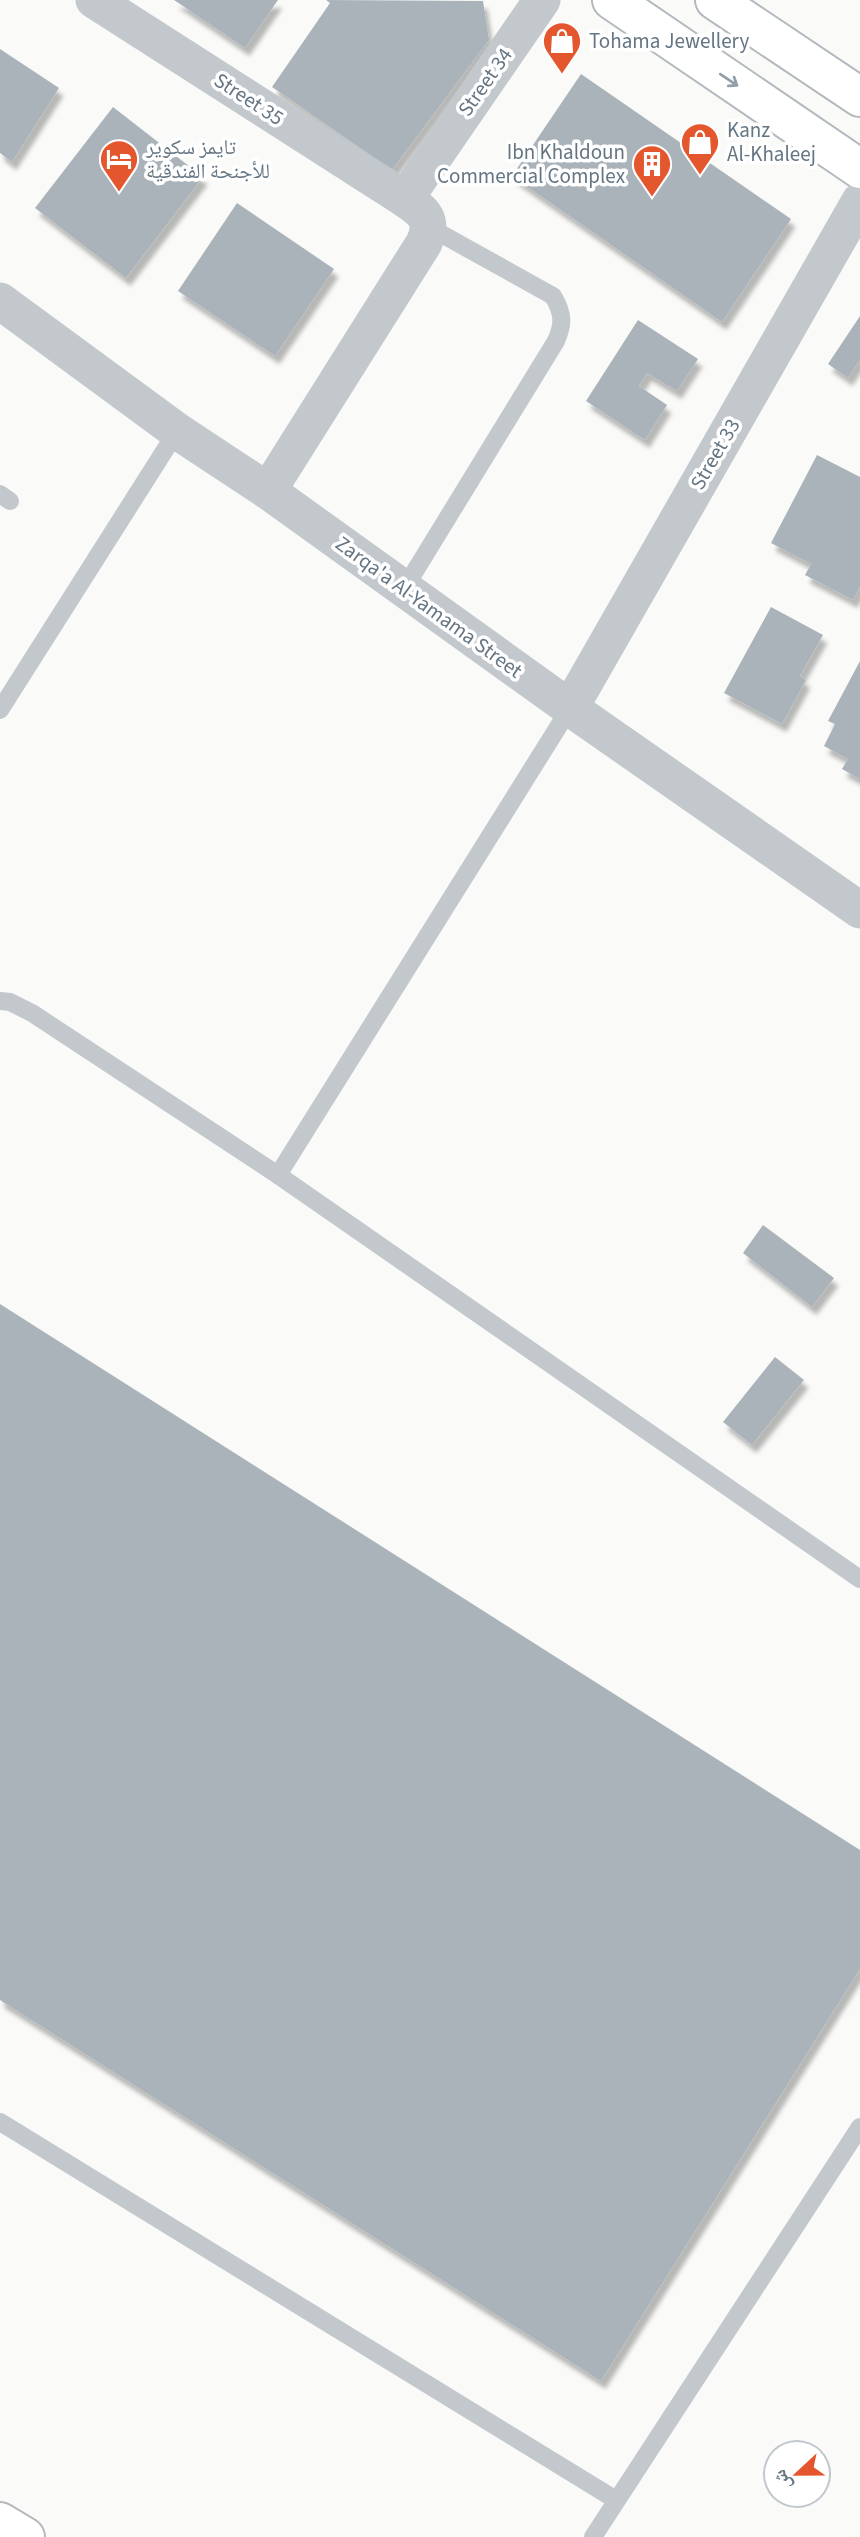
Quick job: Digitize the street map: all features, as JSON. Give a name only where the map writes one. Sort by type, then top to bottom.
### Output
[{"type":"street","name":"Street 35","points":[[94,0],[405,199],[423,213],[429,228]]},
{"type":"street","name":"Street 34","points":[[405,199],[541,0]]},
{"type":"street","points":[[612,0],[860,169]]},
{"type":"street","points":[[715,0],[860,97]]},
{"type":"street","name":"Street 33","points":[[570,708],[860,201]]},
{"type":"street","points":[[268,492],[425,243],[429,228]]},
{"type":"street","name":"Zarqa'a Al-Yamama Street","points":[[0,301],[177,431],[268,492],[570,708],[860,909]]},
{"type":"street","points":[[0,2522],[25,2537]]},
{"type":"lane","points":[[404,589],[563,326],[562,311],[553,296],[429,228]]},
{"type":"lane","points":[[0,710],[177,431]]},
{"type":"lane","points":[[278,1175],[570,708]]},
{"type":"lane","points":[[0,1001],[10,1002],[32,1013],[278,1175],[860,1579]]},
{"type":"lane","points":[[0,2122],[616,2500]]},
{"type":"lane","points":[[593,2537],[860,2127]]},
{"type":"building","points":[[174,0],[278,0],[245,48]]},
{"type":"building","points":[[326,0],[483,1],[489,40],[392,170],[272,87],[330,3]]},
{"type":"building","points":[[0,49],[59,88],[12,162],[0,153]]},
{"type":"building","name":"Ibn Khaldoun Commercial Complex","points":[[581,74],[791,219],[722,322],[512,176]]},
{"type":"building","name":"تايمز سكوير للأجنحة الفندقية","points":[[113,107],[203,177],[126,278],[35,208]]},
{"type":"building","points":[[237,203],[334,269],[275,356],[178,291]]},
{"type":"building","points":[[860,316],[860,360],[848,378],[828,364]]},
{"type":"building","points":[[638,320],[698,359],[677,391],[647,373],[639,386],[667,405],[645,440],[586,401]]},
{"type":"building","points":[[817,455],[860,477],[860,587],[853,600],[805,575],[811,564],[771,543]]},
{"type":"building","points":[[771,607],[823,635],[800,676],[806,680],[782,724],[724,693]]},
{"type":"building","points":[[860,661],[860,779],[842,769],[848,759],[824,746],[835,724],[828,721]]},
{"type":"building","points":[[763,1225],[834,1278],[812,1307],[743,1253]]},
{"type":"building","points":[[0,1304],[860,1850],[860,1969],[601,2381],[0,2000]]},
{"type":"building","points":[[775,1357],[804,1380],[752,1445],[723,1422]]},
{"type":"place","name":"Tohama Jewellery","points":[[562,75]]},
{"type":"place","name":"Kanz Al-Khaleej","points":[[700,176]]},
{"type":"place","name":"تايمز سكوير للأجنحة الفندقية","points":[[119,193]]},
{"type":"place","name":"Ibn Khaldoun Commercial Complex","points":[[652,198]]}]
